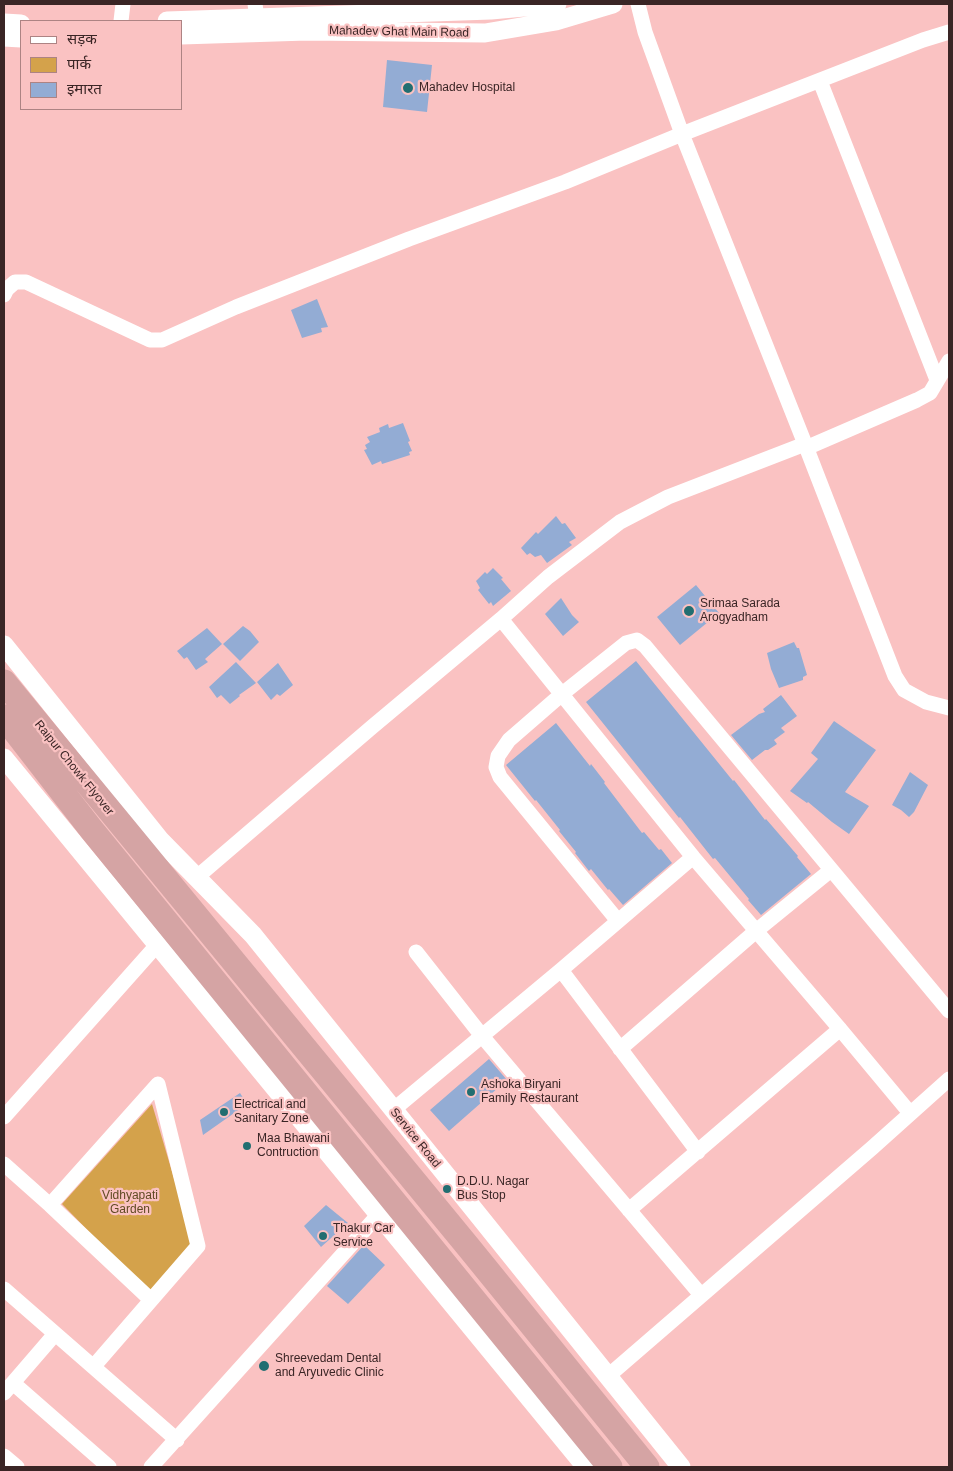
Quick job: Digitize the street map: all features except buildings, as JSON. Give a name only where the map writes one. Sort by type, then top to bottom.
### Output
[{"type":"highway","name":"Raipur Chowk Flyover","points":[[4,682],[152,847],[463,1241],[647,1467]]},
{"type":"highway","name":"Raipur Chowk Flyover","points":[[4,717],[82,836],[610,1467]]},
{"type":"street","points":[[121,20],[123,4]]},
{"type":"street","points":[[176,20],[256,11],[557,4]]},
{"type":"street","name":"Mahadev Ghat Main Road","points":[[182,34],[307,31],[485,33],[556,21],[613,4]]},
{"type":"street","points":[[638,4],[644,32],[682,134],[806,446],[894,676],[904,690],[926,702],[949,708]]},
{"type":"street","points":[[4,23],[20,24]]},
{"type":"street","points":[[4,295],[7,289],[15,282],[26,282],[150,340],[162,340],[236,307],[409,239],[564,182],[923,40],[949,32]]},
{"type":"street","points":[[4,37],[20,38]]},
{"type":"street","points":[[820,81],[936,380]]},
{"type":"street","points":[[197,877],[364,733],[502,619],[548,577],[620,522],[668,497],[806,446],[917,400],[930,393],[949,361]]},
{"type":"street","points":[[502,619],[693,857],[910,1113]]},
{"type":"street","points":[[618,921],[500,777],[496,767],[498,756],[509,740],[626,642],[637,640],[645,646],[949,1011]]},
{"type":"street","name":"Service Road","points":[[4,645],[152,847],[197,877],[253,935],[681,1467]]},
{"type":"street","points":[[4,758],[82,836],[157,945],[586,1467]]},
{"type":"street","points":[[393,1110],[693,857]]},
{"type":"street","points":[[620,1049],[756,931],[831,870]]},
{"type":"street","points":[[4,1117],[157,945]]},
{"type":"street","points":[[416,952],[482,1036],[701,1295]]},
{"type":"street","points":[[561,970],[698,1152]]},
{"type":"street","points":[[629,1210],[840,1029]]},
{"type":"street","points":[[607,1376],[872,1148],[949,1079]]},
{"type":"street","points":[[50,1205],[158,1084],[198,1246],[94,1366]]},
{"type":"street","points":[[4,1164],[151,1300]]},
{"type":"street","points":[[154,1466],[379,1214]]},
{"type":"street","points":[[5,1293],[94,1366],[177,1440]]},
{"type":"street","points":[[54,1334],[8,1388],[109,1467]]},
{"type":"street","points":[[4,1456],[17,1467]]},
{"type":"green space","name":"Vidhyapati Garden","points":[[152,1104],[194,1246],[151,1295],[62,1204]]},
{"type":"place","name":"Mahadev Hospital","points":[[408,88]]},
{"type":"place","name":"Srimaa Sarada Arogyadham","points":[[689,611]]},
{"type":"place","name":"Ashoka Biryani Family Restaurant","points":[[471,1092]]},
{"type":"place","name":"Electrical and Sanitary Zone","points":[[224,1112]]},
{"type":"place","name":"Maa Bhawani Contruction","points":[[247,1146]]},
{"type":"place","name":"D.D.U. Nagar Bus Stop","points":[[447,1189]]},
{"type":"place","name":"Thakur Car Service","points":[[323,1236]]},
{"type":"place","name":"Shreevedam Dental and Aryuvedic Clinic","points":[[264,1366]]}]
